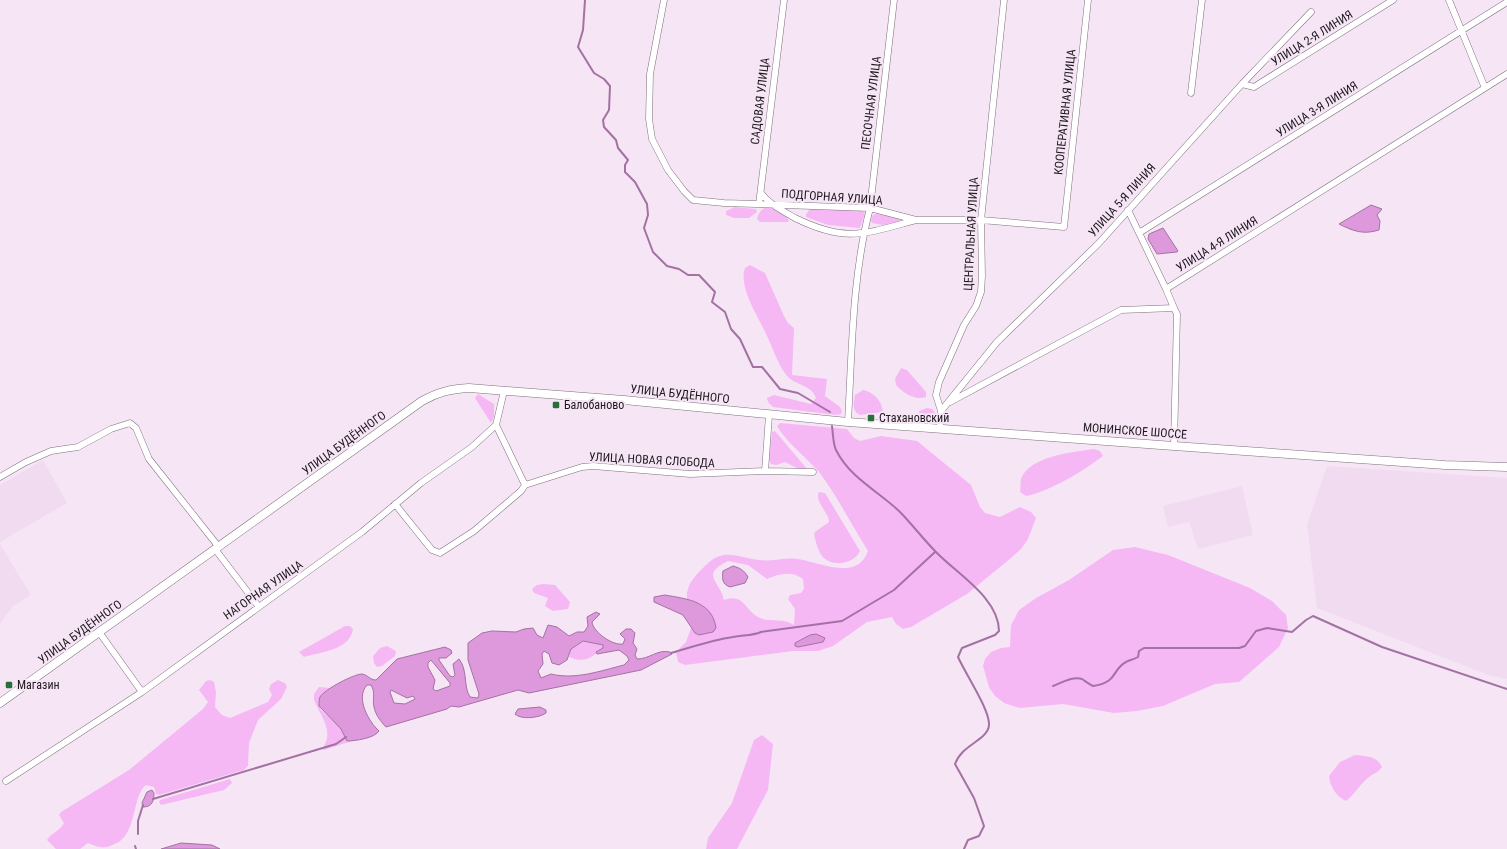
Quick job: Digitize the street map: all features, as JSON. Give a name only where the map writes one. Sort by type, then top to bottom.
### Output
[{"type":"main road","name":"УЛИЦА БУДЁННОГО","points":[[0,703],[216,548],[306,486],[422,401],[438,392],[469,388],[624,400],[765,415]]},
{"type":"main road","name":"МОНИНСКОЕ ШОССЕ","points":[[765,415],[1444,465],[1507,467]]},
{"type":"street","name":"ПОДГОРНАЯ УЛИЦА","points":[[664,0],[650,74],[649,119],[652,139],[668,170],[693,200],[870,208],[916,220],[981,220],[1064,226]]},
{"type":"street","name":"САДОВАЯ УЛИЦА","points":[[759,204],[784,0]]},
{"type":"street","name":"ПЕСОЧНАЯ УЛИЦА","points":[[863,233],[870,208],[894,0]]},
{"type":"street","name":"ЦЕНТРАЛЬНАЯ УЛИЦА","points":[[940,429],[941,412],[938,408],[936,395],[964,325],[976,306],[980,292],[982,276],[981,220],[1004,0]]},
{"type":"street","name":"КООПЕРАТИВНАЯ УЛИЦА","points":[[1064,226],[1088,0]]},
{"type":"street","points":[[1191,93],[1202,0]]},
{"type":"street","name":"УЛИЦА 2-Я ЛИНИЯ","points":[[1242,84],[1254,87],[1392,0]]},
{"type":"street","points":[[1449,0],[1485,88]]},
{"type":"street","name":"УЛИЦА 3-Я ЛИНИЯ","points":[[1139,233],[1462,32],[1507,2]]},
{"type":"street","name":"УЛИЦА 5-Я ЛИНИЯ","points":[[941,412],[997,342],[1099,243],[1242,84],[1310,12]]},
{"type":"street","name":"УЛИЦА 4-Я ЛИНИЯ","points":[[1166,289],[1507,74]]},
{"type":"street","points":[[761,193],[772,204],[787,213],[827,231],[842,234],[863,233],[916,220]]},
{"type":"street","points":[[1128,210],[1177,314],[1174,446]]},
{"type":"street","points":[[848,422],[852,328],[863,233]]},
{"type":"street","points":[[950,402],[1121,310],[1174,308]]},
{"type":"street","points":[[504,391],[496,425],[525,485]]},
{"type":"street","points":[[765,415],[765,471]]},
{"type":"street","points":[[0,477],[26,462],[51,451],[78,447],[111,429],[130,423],[136,428],[149,459],[259,606]]},
{"type":"street","name":"НАГОРНАЯ УЛИЦА","points":[[6,781],[142,692],[362,532],[421,483],[472,447],[496,425]]},
{"type":"street","name":"УЛИЦА НОВАЯ СЛОБОДА","points":[[395,504],[432,550],[440,553],[474,531],[521,491],[525,485],[582,467],[593,466],[690,474],[765,471],[813,472]]},
{"type":"street","points":[[99,632],[142,692]]},
{"type":"shaded area","points":[[1371,205],[1382,209],[1377,215],[1380,221],[1379,230],[1358,232],[1339,224]]},
{"type":"shaded area","points":[[735,207],[756,209],[757,212],[749,218],[734,218],[726,215],[726,211]]},
{"type":"shaded area","points":[[766,207],[777,210],[786,216],[789,222],[760,222],[757,219],[758,215]]},
{"type":"shaded area","points":[[810,209],[861,210],[865,213],[860,228],[828,225],[806,217],[806,214]]},
{"type":"shaded area","points":[[878,213],[907,220],[883,225],[872,223],[871,220],[873,215]]},
{"type":"shaded area","points":[[1163,228],[1178,251],[1177,252],[1157,254],[1148,239],[1149,234]]},
{"type":"shaded area","points":[[750,265],[765,273],[784,316],[788,323],[794,328],[792,375],[827,379],[825,396],[840,407],[842,411],[841,414],[835,415],[773,407],[768,402],[767,398],[774,395],[811,404],[816,398],[811,390],[790,379],[778,361],[746,292],[744,284],[745,268]]},
{"type":"shaded area","points":[[901,368],[907,370],[926,392],[926,397],[913,397],[905,393],[896,385],[895,379]]},
{"type":"shaded area","points":[[863,390],[871,393],[877,398],[881,404],[883,412],[860,415],[855,411],[855,395]]},
{"type":"shaded area","points":[[478,394],[494,404],[494,417],[491,423],[475,398]]},
{"type":"shaded area","points":[[927,408],[932,409],[936,414],[933,417],[924,419],[920,417],[919,411]]},
{"type":"shaded area","points":[[780,423],[847,429],[854,438],[860,441],[881,436],[917,441],[971,485],[980,507],[985,513],[1000,517],[1020,507],[1031,512],[1036,518],[1028,539],[1021,549],[967,594],[911,627],[903,629],[896,624],[892,617],[867,622],[833,646],[818,651],[794,651],[685,665],[678,662],[676,652],[686,642],[691,628],[699,635],[713,632],[704,606],[687,599],[687,595],[688,588],[693,579],[714,558],[722,555],[733,555],[764,560],[798,559],[837,568],[847,568],[856,566],[863,560],[868,551],[825,480],[791,444],[777,426]],"holes":[[[728,561],[748,565],[767,579],[780,574],[794,574],[803,579],[804,589],[801,593],[790,595],[788,599],[795,609],[794,625],[785,621],[762,619],[753,614],[740,600],[731,598],[724,600],[714,579],[713,575],[715,570]]]},
{"type":"shaded area","points":[[775,431],[807,469],[803,471],[785,462],[776,465],[771,464],[769,460],[772,432]]},
{"type":"shaded area","points":[[1094,449],[1100,451],[1103,456],[1076,474],[1046,490],[1026,496],[1020,492],[1021,479],[1026,471],[1033,465],[1053,456]]},
{"type":"shaded area","points":[[43,460],[67,503],[0,542],[0,485]]},
{"type":"shaded area","points":[[1327,466],[1507,478],[1507,679],[1488,675],[1317,608],[1307,525]]},
{"type":"shaded area","points":[[1242,486],[1253,535],[1198,549],[1189,522],[1168,527],[1163,506]]},
{"type":"shaded area","points":[[819,492],[825,493],[860,551],[853,559],[842,563],[831,562],[822,556],[818,549],[814,535],[815,532],[829,522],[827,514],[818,500]]},
{"type":"shaded area","points":[[0,544],[31,595],[13,606],[0,624]]},
{"type":"shaded area","points":[[1135,547],[1168,555],[1250,588],[1272,601],[1286,615],[1288,628],[1279,647],[1239,682],[1215,684],[1163,706],[1137,711],[1114,713],[1063,704],[1020,708],[1004,703],[995,696],[989,687],[983,666],[985,659],[991,652],[1001,648],[1010,647],[1011,625],[1019,610],[1036,598],[1069,580],[1113,550]]},
{"type":"shaded area","points":[[733,566],[742,570],[748,577],[745,583],[730,587],[723,581],[723,571]]},
{"type":"shaded area","points":[[537,585],[555,585],[570,602],[568,609],[553,611],[545,606],[548,598],[534,593],[532,589]]},
{"type":"shaded area","points":[[665,595],[690,600],[704,607],[714,619],[716,628],[713,632],[699,635],[695,633],[683,615],[654,602],[654,597]]},
{"type":"shaded area","points":[[596,612],[600,614],[592,622],[593,626],[604,638],[614,643],[623,644],[625,639],[620,634],[626,629],[631,629],[635,633],[633,643],[637,649],[635,655],[637,659],[642,659],[665,651],[672,654],[641,670],[529,693],[518,690],[459,707],[451,706],[447,709],[386,727],[378,718],[375,710],[374,693],[371,685],[367,685],[362,696],[363,703],[371,722],[379,731],[373,736],[364,739],[347,741],[341,729],[319,706],[320,698],[323,694],[333,686],[347,679],[362,674],[376,680],[397,659],[445,647],[451,650],[452,653],[446,658],[439,658],[439,660],[450,676],[453,677],[455,675],[453,664],[459,659],[464,668],[468,693],[470,697],[478,698],[479,694],[468,660],[468,643],[482,633],[492,631],[516,632],[533,628],[537,635],[543,638],[548,625],[557,627],[569,636],[577,632],[584,632],[588,626],[587,617]],"holes":[[[583,641],[603,645],[603,648],[596,652],[597,654],[619,650],[627,656],[629,660],[624,665],[588,674],[569,676],[551,674],[541,678],[538,671],[543,664],[542,654],[544,651],[549,654],[552,663],[559,665],[567,660],[571,649]],[[431,660],[450,683],[450,686],[436,691],[433,689],[435,680],[428,667],[428,663]],[[391,690],[407,698],[413,696],[415,699],[405,704],[394,703],[390,692]]]},
{"type":"shaded area","points":[[345,626],[350,626],[353,629],[351,636],[341,646],[304,657],[299,652]]},
{"type":"shaded area","points":[[816,634],[825,638],[823,642],[798,647],[795,646],[795,643],[810,635]]},
{"type":"shaded area","points":[[583,641],[603,645],[603,648],[592,657],[584,660],[569,657],[571,649]]},
{"type":"shaded area","points":[[387,646],[396,651],[395,656],[382,666],[377,667],[374,663],[373,656],[380,648]]},
{"type":"shaded area","points":[[210,680],[214,682],[216,692],[215,707],[222,715],[230,718],[268,702],[272,695],[269,689],[271,684],[278,680],[285,683],[287,687],[281,699],[258,720],[249,743],[248,766],[244,770],[159,795],[156,794],[154,787],[146,785],[139,796],[129,829],[119,842],[104,847],[88,843],[80,849],[56,849],[47,840],[64,823],[59,815],[61,812],[129,770],[203,709],[208,702],[199,690],[206,681]]},
{"type":"shaded area","points":[[319,687],[330,688],[319,700],[321,710],[342,729],[347,741],[352,741],[324,750],[322,749],[326,743],[327,731],[326,724],[314,700],[314,694]]},
{"type":"shaded area","points":[[540,707],[546,710],[546,713],[543,715],[526,718],[515,714],[518,709]]},
{"type":"shaded area","points":[[762,735],[773,744],[768,790],[737,849],[706,849],[708,838],[732,803],[754,740]]},
{"type":"shaded area","points":[[1355,755],[1367,756],[1374,759],[1380,763],[1382,767],[1366,780],[1346,801],[1334,791],[1329,776],[1340,762]]},
{"type":"shaded area","points":[[230,779],[232,783],[224,790],[161,805],[159,802],[160,800]]},
{"type":"shaded area","points":[[152,790],[154,793],[154,799],[152,803],[149,806],[143,807],[142,803],[147,792]]},
{"type":"shaded area","points":[[181,843],[212,845],[220,849],[161,849]]},
{"type":"waterway","points":[[585,0],[583,30],[578,47],[594,73],[604,79],[610,86],[609,110],[603,120],[604,127],[616,140],[618,148],[628,160],[625,165],[625,172],[635,182],[647,204],[648,215],[644,228],[653,252],[667,266],[679,269],[688,275],[699,275],[715,292],[712,302],[725,312],[731,329],[740,339],[753,367],[762,367],[780,389],[798,393],[830,412]]},
{"type":"waterway","points":[[832,426],[835,448],[849,469],[899,511],[936,552],[985,597],[997,619],[999,631],[995,635],[962,648],[958,657],[986,710],[989,725],[984,735],[963,751],[955,764],[974,798],[984,826],[979,836],[968,840],[964,849]]},
{"type":"waterway","points":[[671,653],[725,638],[842,621],[894,590],[935,552]]},
{"type":"waterway","points":[[1053,686],[1074,678],[1082,679],[1093,686],[1107,682],[1114,676],[1121,665],[1138,657],[1139,651],[1144,648],[1239,648],[1245,646],[1256,631],[1267,628],[1292,632],[1313,616],[1382,647],[1507,689]]},
{"type":"waterway","points":[[153,799],[336,744],[346,737]]},
{"type":"waterway","points":[[138,834],[138,821],[143,805]]},
{"type":"place","name":"Балобаново","points":[[556,405]]},
{"type":"place","name":"Стахановский","points":[[871,418]]},
{"type":"place","name":"Магазин","points":[[9,685]]}]
